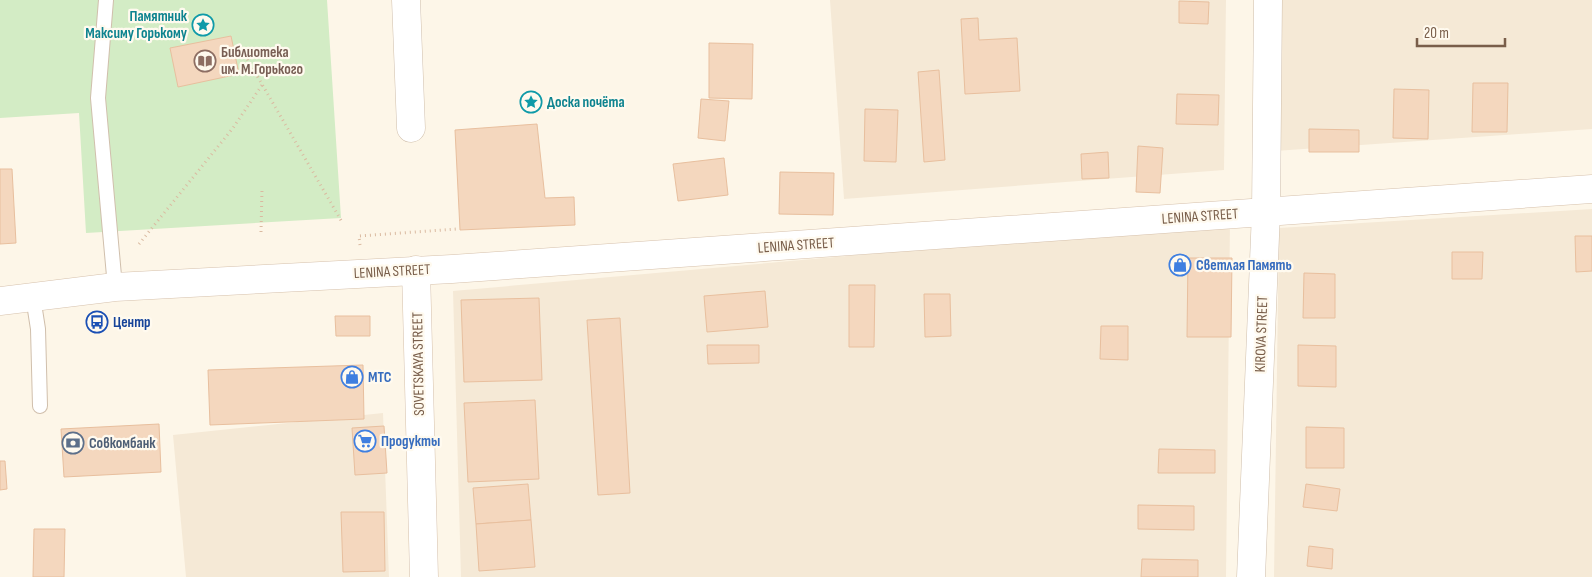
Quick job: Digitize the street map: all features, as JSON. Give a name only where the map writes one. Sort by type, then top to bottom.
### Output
[{"type":"street","points":[[406,0],[411,128]]},
{"type":"street","name":"KIROVA STREET","points":[[1252,577],[1266,212],[1268,0]]},
{"type":"street","name":"LENINA STREET","points":[[0,301],[115,287],[416,270],[1592,189]]},
{"type":"street","name":"SOVETSKAYA STREET","points":[[416,270],[424,577]]},
{"type":"lane","points":[[106,0],[98,98],[115,287]]},
{"type":"lane","points":[[33,297],[38,329],[40,406]]},
{"type":"path","points":[[245,55],[342,222]]},
{"type":"path","points":[[139,244],[232,128],[262,85]]},
{"type":"path","points":[[262,189],[262,232]]},
{"type":"path","points":[[359,236],[457,229]]},
{"type":"shaded area","points":[[830,0],[1226,0],[1224,170],[844,199]]},
{"type":"shaded area","points":[[1276,0],[1592,0],[1592,129],[1275,151]]},
{"type":"shaded area","points":[[1592,209],[1592,577],[1274,577],[1279,228]]},
{"type":"shaded area","points":[[1230,222],[1226,577],[461,577],[453,291]]},
{"type":"shaded area","points":[[383,413],[389,577],[186,577],[173,435]]},
{"type":"green space","points":[[0,0],[327,0],[341,218],[86,233],[79,113],[0,118]]},
{"type":"building","points":[[1179,1],[1209,2],[1208,24],[1179,23]]},
{"type":"building","points":[[978,18],[979,40],[1017,38],[1020,91],[965,94],[961,19]]},
{"type":"building","name":"Библиотека им. М.Горького","points":[[231,36],[239,74],[178,87],[170,48]]},
{"type":"building","points":[[709,43],[753,44],[752,99],[709,98]]},
{"type":"building","points":[[939,70],[945,160],[924,162],[918,72]]},
{"type":"building","points":[[1473,83],[1508,83],[1507,132],[1472,132]]},
{"type":"building","points":[[1394,89],[1429,90],[1428,139],[1393,138]]},
{"type":"building","points":[[1177,94],[1219,95],[1218,125],[1176,124]]},
{"type":"building","points":[[701,99],[729,101],[725,141],[698,138]]},
{"type":"building","points":[[865,109],[898,110],[896,162],[864,161]]},
{"type":"building","points":[[537,124],[545,198],[574,197],[575,225],[460,230],[455,130]]},
{"type":"building","points":[[1309,129],[1359,130],[1359,152],[1309,152]]},
{"type":"building","points":[[1138,146],[1163,148],[1160,193],[1136,192]]},
{"type":"building","points":[[1108,152],[1109,178],[1082,179],[1081,154]]},
{"type":"building","points":[[724,158],[728,195],[678,201],[673,164]]},
{"type":"building","points":[[0,169],[12,169],[16,243],[0,244]]},
{"type":"building","points":[[780,172],[834,173],[833,215],[779,214]]},
{"type":"building","points":[[1575,236],[1592,236],[1592,271],[1576,272]]},
{"type":"building","points":[[1452,252],[1483,252],[1482,279],[1452,279]]},
{"type":"building","points":[[1188,258],[1232,258],[1231,337],[1187,337]]},
{"type":"building","points":[[1304,273],[1335,274],[1335,318],[1303,318]]},
{"type":"building","points":[[849,285],[875,285],[874,347],[849,347]]},
{"type":"building","points":[[765,291],[768,327],[707,332],[704,296]]},
{"type":"building","points":[[924,294],[950,294],[951,336],[925,337]]},
{"type":"building","points":[[539,298],[542,380],[464,382],[461,300]]},
{"type":"building","points":[[335,316],[370,316],[370,336],[336,336]]},
{"type":"building","points":[[620,318],[630,493],[598,495],[587,320]]},
{"type":"building","points":[[1101,326],[1128,326],[1128,360],[1100,359]]},
{"type":"building","points":[[707,345],[759,345],[759,363],[708,364]]},
{"type":"building","points":[[1298,345],[1336,346],[1336,387],[1298,386]]},
{"type":"building","points":[[363,365],[364,419],[210,425],[208,370]]},
{"type":"building","points":[[535,400],[539,479],[468,482],[464,403]]},
{"type":"building","points":[[159,424],[161,472],[64,477],[61,429]]},
{"type":"building","points":[[384,426],[387,473],[355,475],[352,428]]},
{"type":"building","points":[[1306,427],[1344,428],[1344,468],[1306,468]]},
{"type":"building","points":[[1159,449],[1215,450],[1215,473],[1158,473]]},
{"type":"building","points":[[0,461],[5,461],[7,489],[0,490]]},
{"type":"building","points":[[528,484],[531,520],[476,524],[473,488]]},
{"type":"building","points":[[1306,484],[1340,489],[1337,511],[1303,507]]},
{"type":"building","points":[[1138,505],[1194,506],[1194,530],[1138,529]]},
{"type":"building","points":[[341,512],[384,512],[385,571],[343,572]]},
{"type":"building","points":[[531,520],[535,567],[479,571],[476,524]]},
{"type":"building","points":[[34,529],[65,529],[64,577],[33,577]]},
{"type":"building","points":[[1309,546],[1333,549],[1332,569],[1307,566]]},
{"type":"building","points":[[1142,559],[1198,560],[1198,577],[1141,577]]},
{"type":"place","name":"Памятник Максиму Горькому","points":[[203,25]]},
{"type":"place","name":"Библиотека им. М.Горького","points":[[205,61]]},
{"type":"place","name":"Доска почёта","points":[[531,102]]},
{"type":"place","name":"Светлая Память","points":[[1180,265]]},
{"type":"place","name":"Центр","points":[[97,322]]},
{"type":"place","name":"МТС","points":[[352,377]]},
{"type":"place","name":"Продукты","points":[[365,441]]},
{"type":"place","name":"Совкомбанк","points":[[73,443]]}]
